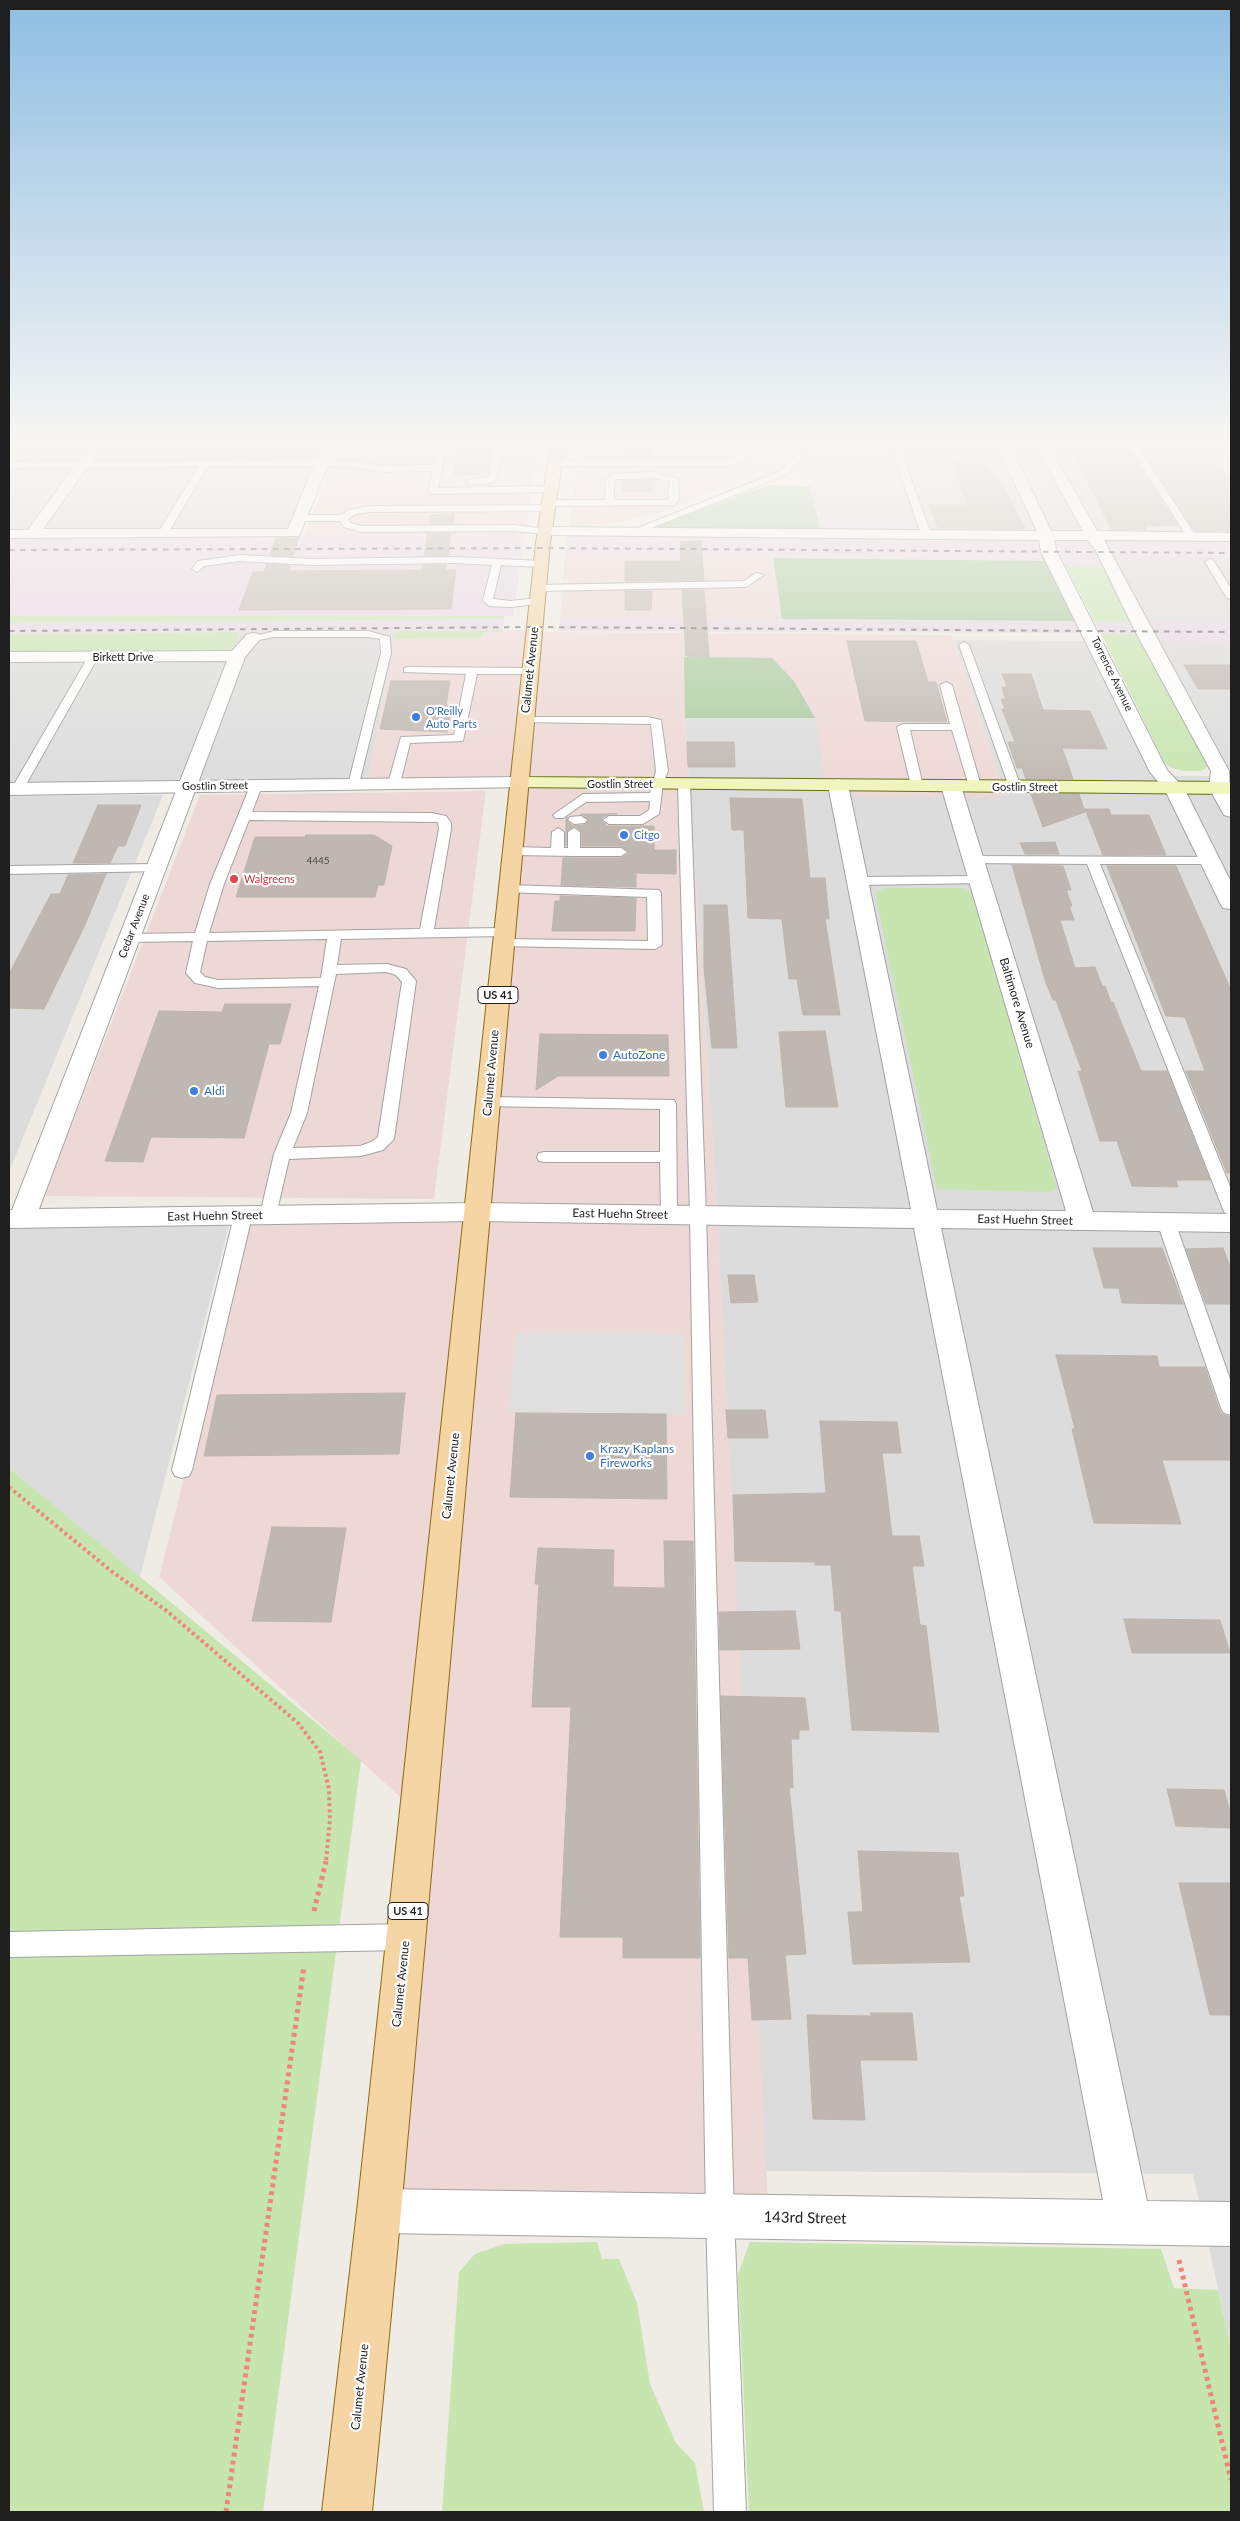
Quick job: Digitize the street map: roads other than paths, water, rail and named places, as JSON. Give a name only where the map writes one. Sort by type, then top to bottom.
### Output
[{"type":"main road","name":"Calumet Avenue","points":[[347,2512],[379,2211],[541,559]]},
{"type":"main road","name":"Gostlin Street","points":[[519,783],[656,791],[684,784],[1225,788]]},
{"type":"street","name":"Torrence Avenue","points":[[1052,559],[1160,772],[1174,788],[1231,903]]},
{"type":"street","points":[[1107,559],[1143,631],[1220,771],[1231,811]]},
{"type":"street","name":"Cedar Avenue","points":[[15,1219],[129,938],[237,656],[253,638]]},
{"type":"street","name":"Birkett Drive","points":[[9,657],[237,656]]},
{"type":"street","name":"Gostlin Street","points":[[13,788],[519,783]]},
{"type":"street","points":[[838,786],[1129,2222]]},
{"type":"street","name":"Baltimore Avenue","points":[[951,786],[1082,1221]]},
{"type":"street","name":"East Huehn Street","points":[[15,1219],[477,1212],[1231,1223]]},
{"type":"street","name":"143rd Street","points":[[379,2211],[1231,2225]]},
{"type":"lane","points":[[197,569],[201,563],[235,559]]},
{"type":"lane","points":[[252,559],[312,562],[455,560],[541,564]]},
{"type":"lane","points":[[497,562],[488,600],[493,604],[512,604],[538,594],[746,584],[759,575]]},
{"type":"lane","points":[[1210,562],[1231,596]]},
{"type":"lane","points":[[253,638],[274,634],[359,634],[385,637],[386,653],[354,785]]},
{"type":"lane","points":[[964,645],[1015,786]]},
{"type":"lane","points":[[13,788],[93,657]]},
{"type":"lane","points":[[408,670],[530,671]]},
{"type":"lane","points":[[394,784],[405,739],[459,739],[472,670]]},
{"type":"lane","points":[[946,685],[975,786]]},
{"type":"lane","points":[[525,720],[654,720],[658,725],[662,771],[656,791],[656,810]]},
{"type":"lane","points":[[918,786],[903,727],[958,727]]},
{"type":"lane","points":[[684,784],[698,1215],[720,2216],[730,2512]]},
{"type":"lane","points":[[256,786],[217,884],[201,937],[193,973],[200,980],[218,984],[328,976],[387,968],[401,972],[409,980],[386,1139],[377,1146],[361,1151],[282,1154]]},
{"type":"lane","points":[[574,852],[571,817],[583,798],[656,791]]},
{"type":"lane","points":[[571,817],[594,810]]},
{"type":"lane","points":[[621,810],[656,810]]},
{"type":"lane","points":[[609,820],[643,820],[656,810]]},
{"type":"lane","points":[[244,816],[432,817],[442,819],[445,823],[445,829],[426,933]]},
{"type":"lane","points":[[558,832],[558,851]]},
{"type":"lane","points":[[512,851],[621,852]]},
{"type":"lane","points":[[858,881],[1092,860],[1210,860]]},
{"type":"lane","points":[[1092,860],[1231,1209]]},
{"type":"lane","points":[[9,870],[156,868]]},
{"type":"lane","points":[[129,938],[426,933],[655,945],[654,892],[509,889]]},
{"type":"lane","points":[[182,1470],[255,1216],[299,1113],[335,934]]},
{"type":"lane","points":[[488,1102],[668,1104],[669,1215]]},
{"type":"lane","points":[[545,1157],[668,1157]]},
{"type":"lane","points":[[1166,1222],[1231,1408]]},
{"type":"lane","points":[[9,1945],[406,1937]]},
{"type":"railway","points":[[9,631],[535,627],[1231,632]]},
{"type":"place","name":"O'Reilly Auto Parts","points":[[416,717]]},
{"type":"place","name":"Citgo","points":[[624,835]]},
{"type":"place","name":"Walgreens","points":[[234,879]]},
{"type":"place","name":"AutoZone","points":[[603,1055]]},
{"type":"place","name":"Aldi","points":[[194,1091]]},
{"type":"place","name":"Krazy Kaplans Fireworks","points":[[590,1456]]}]
